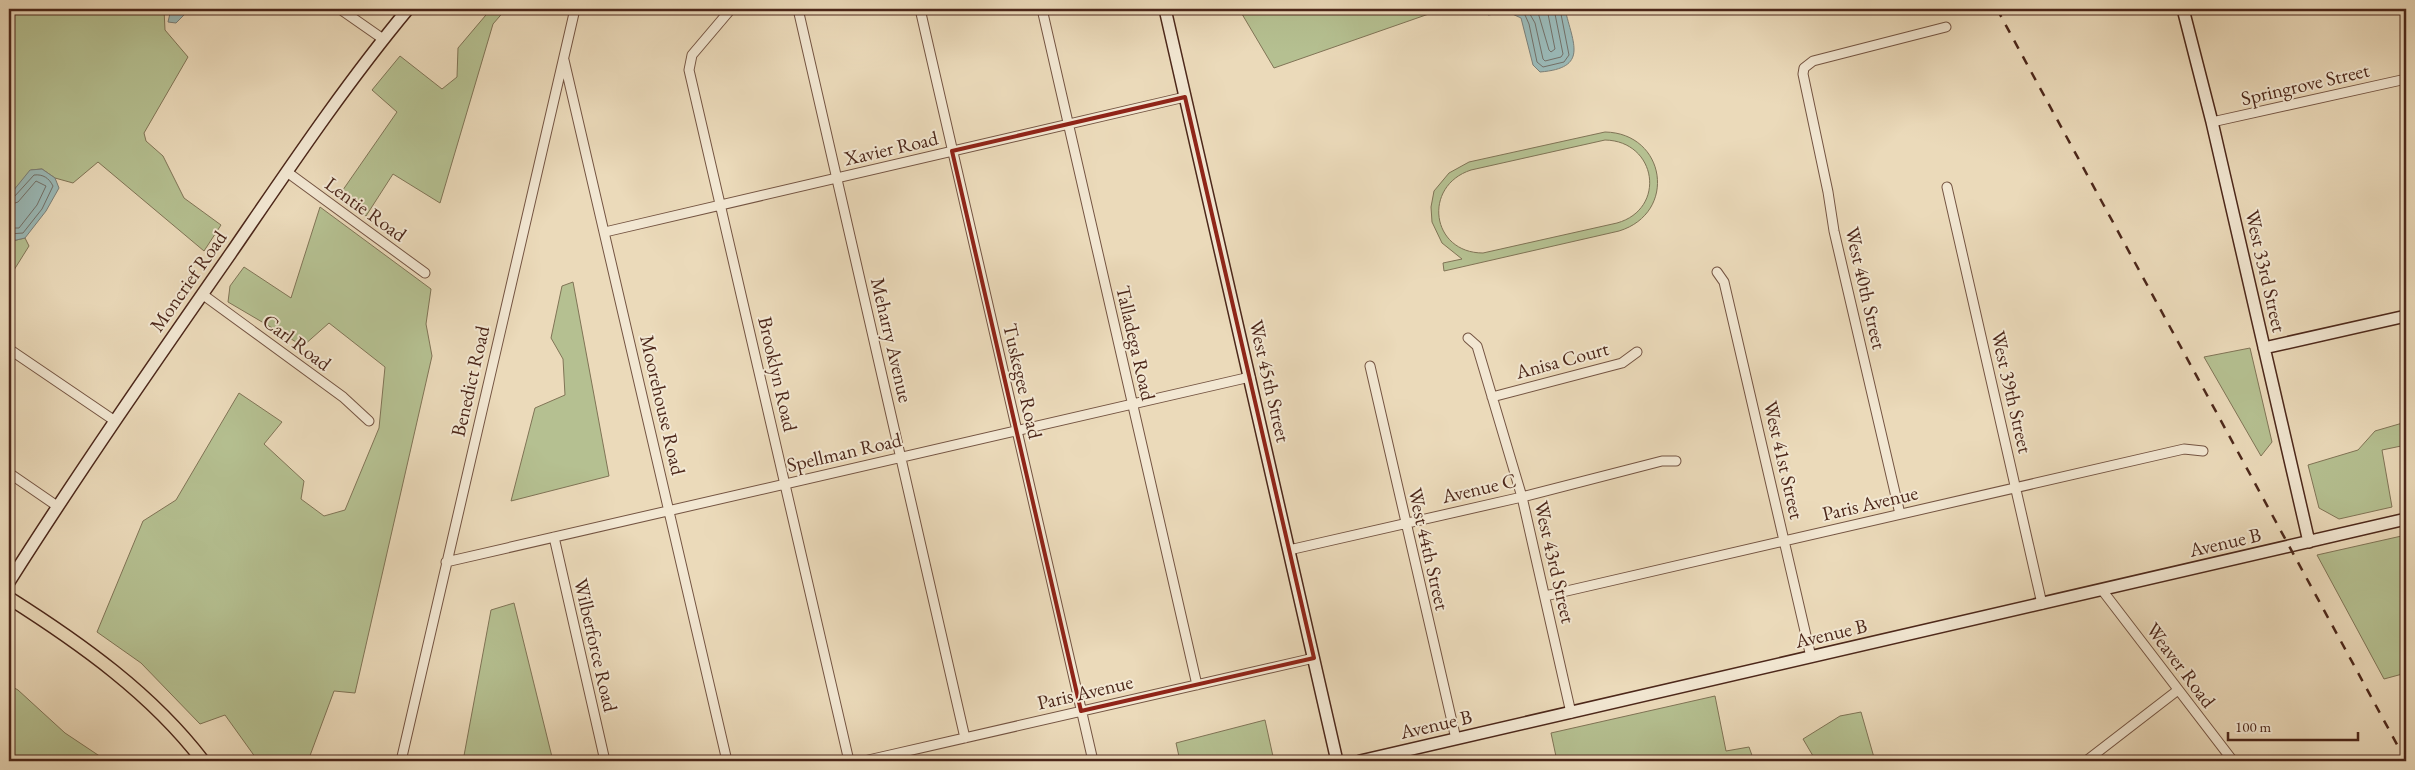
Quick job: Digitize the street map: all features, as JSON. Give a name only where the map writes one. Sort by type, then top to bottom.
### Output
[{"type":"main road","points":[[9,598],[105,665],[145,698],[203,761]]},
{"type":"street","points":[[340,9],[383,38]]},
{"type":"street","name":"Moncrief Road","points":[[9,582],[57,506],[202,294],[383,38],[408,9]]},
{"type":"street","name":"Benedict Road","points":[[400,761],[575,9]]},
{"type":"street","name":"Brooklyn Road","points":[[731,9],[695,50],[690,62],[849,761]]},
{"type":"street","name":"Meharry Avenue","points":[[798,9],[965,738]]},
{"type":"street","name":"Tuskegee Road","points":[[920,9],[1093,761]]},
{"type":"street","name":"Talladega Road","points":[[1042,9],[1197,684]]},
{"type":"street","name":"West 45th Street","points":[[1165,9],[1337,761]]},
{"type":"street","name":"West 33rd Street","points":[[2183,9],[2212,122],[2309,542]]},
{"type":"street","name":"West 40th Street","points":[[1900,514],[1834,231],[1828,192],[1803,80],[1804,68],[1813,61],[1946,27]]},
{"type":"street","name":"Moorehouse Road","points":[[564,58],[727,761]]},
{"type":"street","name":"Springrove Street","points":[[2212,122],[2406,79]]},
{"type":"street","name":"Xavier Road","points":[[605,232],[1185,97]]},
{"type":"street","name":"Lentie Road","points":[[287,172],[425,273]]},
{"type":"street","name":"West 39th Street","points":[[1947,188],[2042,604]]},
{"type":"street","name":"West 41st Street","points":[[1717,272],[1724,282],[1811,657]]},
{"type":"street","name":"Carl Road","points":[[202,294],[336,392],[369,421]]},
{"type":"street","points":[[2264,348],[2406,316]]},
{"type":"street","name":"West 43rd Street","points":[[1468,338],[1477,346],[1522,497],[1571,712]]},
{"type":"street","points":[[9,348],[115,421]]},
{"type":"street","name":"Anisa Court","points":[[1492,397],[1622,363],[1637,352]]},
{"type":"street","name":"West 44th Street","points":[[1370,366],[1456,739]]},
{"type":"street","name":"Spellman Road","points":[[446,562],[1250,377]]},
{"type":"street","name":"Paris Avenue","points":[[1545,596],[2184,449],[2203,451]]},
{"type":"street","name":"Avenue C","points":[[1289,550],[1522,497],[1662,461],[1676,461]]},
{"type":"street","points":[[9,473],[57,506]]},
{"type":"street","name":"Avenue B","points":[[1362,761],[2406,519]]},
{"type":"street","name":"Wilberforce Road","points":[[554,537],[605,761]]},
{"type":"street","name":"Weaver Road","points":[[2102,590],[2233,761]]},
{"type":"street","name":"Paris Avenue","points":[[864,761],[1314,658]]},
{"type":"street","points":[[2086,761],[2178,690]]},
{"type":"highlighted area","points":[[1185,97],[1314,658],[1081,711],[952,151]]},
{"type":"green space","points":[[9,9],[164,9],[165,30],[188,57],[144,133],[146,141],[163,156],[184,198],[221,225],[204,251],[98,162],[73,183],[55,178],[42,169],[31,170],[9,196]]},
{"type":"green space","points":[[491,9],[506,9],[493,24],[440,203],[393,174],[366,216],[338,197],[397,112],[372,90],[400,56],[442,89],[457,77],[458,48]]},
{"type":"green space","points":[[1239,9],[1443,9],[1274,68]]},
{"type":"green space","points":[[1605,132],[1626,136],[1641,145],[1652,159],[1657,175],[1657,192],[1650,208],[1638,222],[1619,231],[1444,271],[1443,263],[1462,259],[1442,243],[1432,222],[1431,207],[1434,191],[1449,173],[1469,162]],"holes":[[[1605,140],[1622,143],[1636,151],[1645,163],[1649,177],[1649,191],[1644,204],[1633,215],[1617,223],[1483,253],[1466,250],[1452,242],[1443,231],[1439,218],[1440,203],[1445,190],[1455,178],[1471,170]]]},
{"type":"green space","points":[[320,207],[431,289],[426,324],[432,356],[355,693],[334,691],[308,761],[258,761],[225,715],[200,724],[141,663],[97,632],[143,521],[176,500],[239,393],[282,422],[264,444],[304,481],[301,499],[324,516],[345,510],[379,428],[385,367],[329,323],[303,346],[228,302],[230,286],[244,267],[291,298]]},
{"type":"green space","points":[[9,238],[12,241],[25,238],[29,246],[9,278]]},
{"type":"green space","points":[[573,282],[609,476],[511,501],[535,408],[565,395],[563,359],[551,338],[562,286]]},
{"type":"green space","points":[[2250,348],[2272,442],[2261,456],[2204,357]]},
{"type":"green space","points":[[2406,422],[2406,445],[2382,450],[2392,507],[2339,519],[2319,508],[2308,465],[2358,450],[2375,431]]},
{"type":"green space","points":[[2406,535],[2406,673],[2384,679],[2317,555]]},
{"type":"green space","points":[[514,603],[553,761],[463,761],[491,610]]},
{"type":"green space","points":[[9,685],[18,690],[65,733],[101,757],[101,761],[9,761]]},
{"type":"green space","points":[[1715,696],[1726,751],[1749,747],[1754,761],[1557,761],[1551,733]]},
{"type":"green space","points":[[1861,712],[1875,761],[1816,761],[1803,739],[1840,716]]},
{"type":"green space","points":[[1265,720],[1274,761],[1180,761],[1176,743]]},
{"type":"water","points":[[171,9],[190,9],[176,23],[168,22]]},
{"type":"water","points":[[1483,9],[1565,9],[1574,43],[1572,60],[1555,70],[1540,72],[1533,65],[1521,18],[1508,12],[1488,15]]},
{"type":"water","points":[[42,169],[55,178],[59,188],[46,211],[25,238],[12,241],[9,238],[9,196],[30,170]]},
{"type":"railway","points":[[1997,9],[2406,761]]}]
